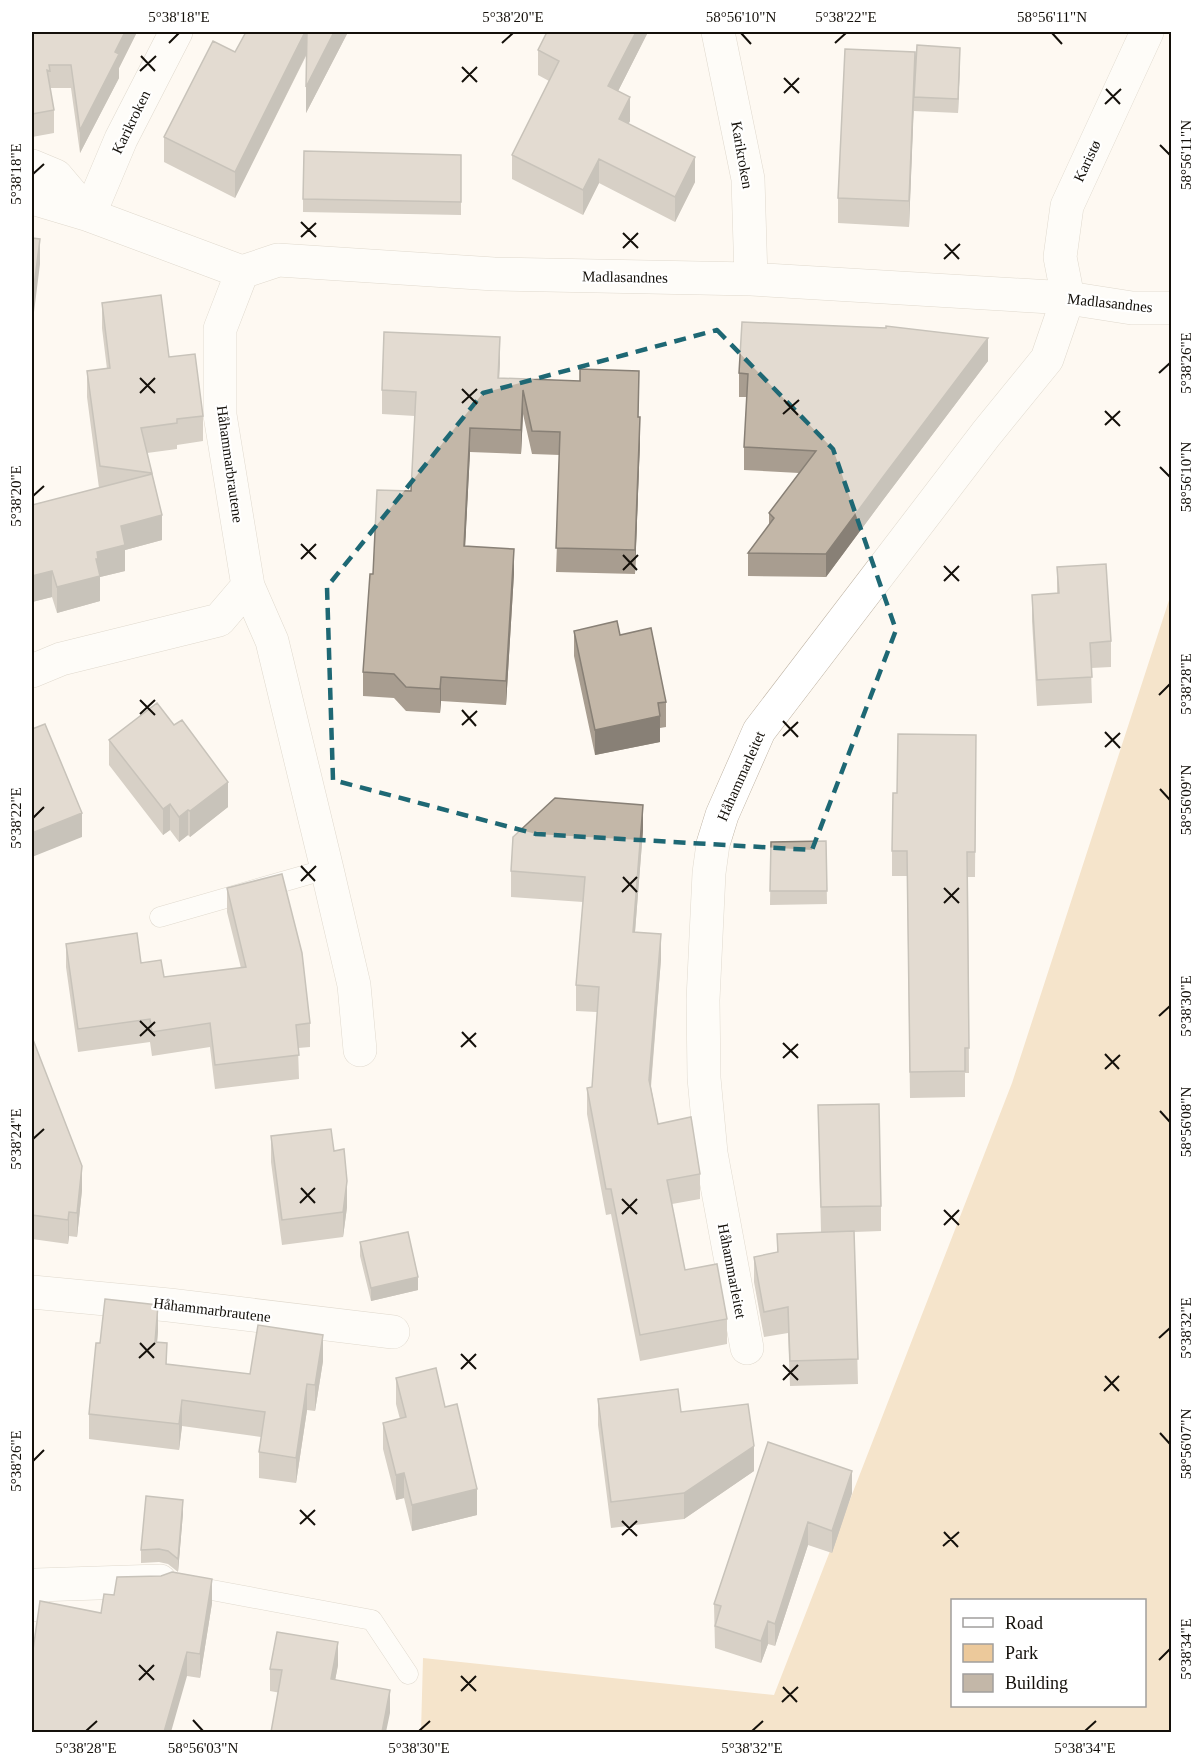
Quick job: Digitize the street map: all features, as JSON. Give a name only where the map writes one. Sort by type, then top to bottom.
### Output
[{"type":"street","name":"Karikroken","points":[[89,215],[122,139],[176,32]]},
{"type":"street","name":"Karikroken","points":[[718,32],[748,179],[751,279]]},
{"type":"street","name":"Karistø","points":[[1068,298],[1060,257],[1067,206],[1147,32]]},
{"type":"street","points":[[32,166],[56,176],[89,215]]},
{"type":"street","points":[[32,198],[89,215],[242,272]]},
{"type":"street","name":"Madlasandnes","points":[[242,272],[278,260],[494,274],[751,279],[1068,298],[1132,308],[1172,308]]},
{"type":"street","name":"Håhammarbrautene","points":[[242,272],[220,329],[220,415],[248,586],[272,641],[354,985],[360,1050]]},
{"type":"street","name":"Håhammarleitet","points":[[747,1348],[712,1165],[704,1078],[703,1000],[709,873],[714,844],[726,806],[759,731],[986,434],[1047,359],[1068,298]]},
{"type":"street","points":[[32,671],[61,659],[219,620],[248,586]]},
{"type":"street","name":"Håhammarbrautene","points":[[32,1292],[169,1305],[393,1332]]},
{"type":"street","points":[[32,1605],[36,1585],[160,1581]]},
{"type":"lane","points":[[160,917],[327,869]]},
{"type":"lane","points":[[160,1581],[372,1620],[408,1674]]},
{"type":"highlighted area","points":[[717,330],[833,449],[896,630],[812,850],[536,834],[333,780],[327,587],[483,393]]},
{"type":"green space","points":[[1171,594],[1171,1732],[421,1732],[423,1658],[774,1695],[1012,1083]]},
{"type":"building","points":[[32,32],[125,32],[115,52],[119,54],[80,130],[71,65],[49,65],[50,71],[47,70],[54,110],[32,114]]},
{"type":"building","points":[[246,32],[305,32],[235,172],[164,137],[213,41],[235,52]]},
{"type":"building","points":[[307,32],[334,32],[306,87]]},
{"type":"building","points":[[547,32],[636,32],[608,86],[630,97],[619,119],[695,157],[675,197],[599,159],[583,190],[512,155],[559,61],[538,50]]},
{"type":"building","points":[[917,45],[960,48],[958,99],[914,97]]},
{"type":"building","points":[[845,49],[915,52],[909,201],[838,198]]},
{"type":"building","points":[[304,151],[461,155],[461,202],[303,199]]},
{"type":"building","points":[[32,238],[40,239],[32,302]]},
{"type":"building","points":[[161,295],[169,357],[195,354],[203,416],[177,419],[177,423],[141,428],[152,473],[100,466],[87,371],[110,368],[102,303]]},
{"type":"building","points":[[742,322],[886,328],[886,326],[988,338],[826,554],[748,553],[774,518],[769,513],[816,451],[744,447],[748,374],[739,373]]},
{"type":"building","points":[[384,332],[500,337],[498,378],[580,381],[580,369],[639,371],[638,417],[640,417],[635,550],[556,548],[560,432],[532,431],[523,390],[521,430],[470,428],[464,546],[514,549],[506,681],[441,677],[440,689],[406,687],[394,674],[363,672],[370,574],[373,574],[377,490],[411,491],[416,392],[382,390]]},
{"type":"building","points":[[152,474],[162,515],[121,526],[125,545],[97,552],[98,559],[96,559],[100,576],[57,587],[52,571],[32,576],[32,505]]},
{"type":"building","points":[[1106,564],[1111,641],[1090,643],[1092,677],[1037,680],[1032,595],[1059,593],[1057,567]]},
{"type":"building","points":[[617,621],[620,635],[651,628],[666,702],[658,703],[660,716],[595,730],[574,631]]},
{"type":"building","points":[[157,703],[174,725],[182,720],[228,782],[179,817],[170,804],[163,809],[109,740]]},
{"type":"building","points":[[45,724],[82,813],[32,833],[32,729]]},
{"type":"building","points":[[898,734],[976,735],[975,852],[967,852],[969,1048],[965,1048],[965,1071],[910,1072],[907,851],[892,851],[893,793],[897,793]]},
{"type":"building","points":[[555,798],[643,805],[633,932],[661,934],[649,1080],[658,1124],[691,1117],[700,1174],[667,1180],[685,1270],[717,1264],[727,1319],[640,1335],[611,1189],[606,1189],[587,1088],[592,1087],[599,987],[576,985],[585,877],[511,871],[513,837]]},
{"type":"building","points":[[826,841],[827,891],[770,891],[771,842]]},
{"type":"building","points":[[282,874],[302,953],[310,1023],[296,1025],[299,1055],[215,1065],[210,1023],[152,1032],[150,1019],[78,1029],[66,944],[137,933],[141,963],[161,960],[164,977],[246,967],[227,888]]},
{"type":"building","points":[[32,1037],[82,1166],[77,1213],[69,1212],[68,1220],[32,1215]]},
{"type":"building","points":[[879,1104],[881,1206],[821,1207],[818,1105]]},
{"type":"building","points":[[331,1129],[334,1151],[344,1149],[347,1181],[343,1212],[282,1220],[271,1136]]},
{"type":"building","points":[[854,1231],[858,1359],[790,1361],[788,1307],[764,1312],[754,1257],[778,1252],[777,1234]]},
{"type":"building","points":[[408,1232],[418,1277],[371,1288],[360,1242]]},
{"type":"building","points":[[105,1299],[158,1305],[155,1342],[167,1343],[166,1364],[250,1374],[258,1325],[323,1335],[315,1385],[307,1384],[296,1458],[259,1452],[265,1412],[182,1400],[179,1424],[89,1414],[96,1343],[100,1343]]},
{"type":"building","points":[[436,1368],[445,1407],[457,1404],[477,1489],[412,1505],[404,1473],[396,1475],[383,1423],[406,1417],[396,1378]]},
{"type":"building","points":[[678,1389],[681,1412],[748,1404],[754,1446],[684,1493],[611,1502],[598,1399]]},
{"type":"building","points":[[768,1442],[852,1471],[832,1531],[808,1522],[775,1624],[768,1621],[761,1641],[715,1626],[721,1606],[714,1604]]},
{"type":"building","points":[[146,1496],[183,1500],[178,1559],[168,1551],[141,1550]]},
{"type":"building","points":[[172,1572],[212,1579],[200,1654],[187,1652],[164,1732],[32,1732],[32,1657],[40,1601],[101,1613],[104,1594],[114,1595],[117,1577],[161,1576]]},
{"type":"building","points":[[277,1632],[338,1642],[331,1679],[390,1690],[382,1732],[271,1732],[282,1670],[270,1669]]}]
